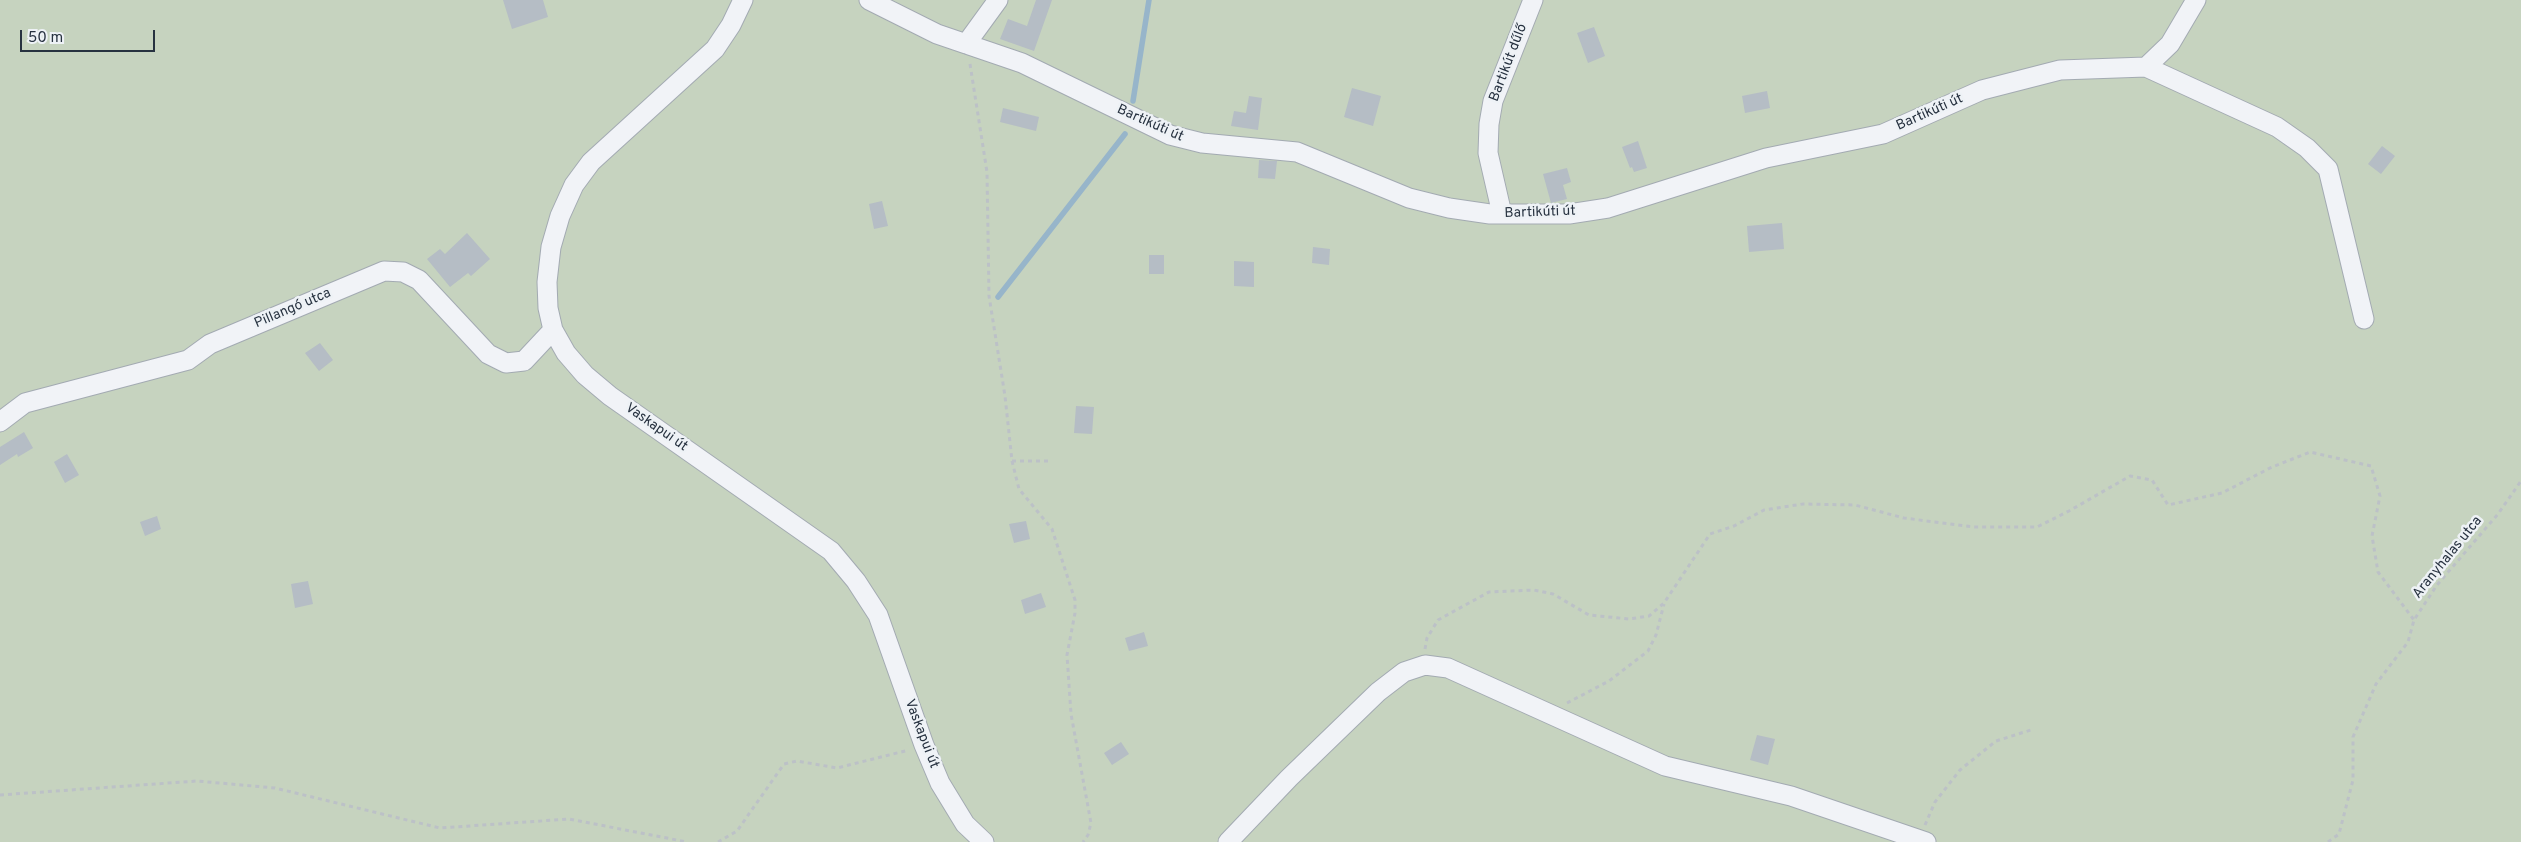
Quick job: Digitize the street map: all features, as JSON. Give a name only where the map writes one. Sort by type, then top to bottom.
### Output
[{"type":"street","name":"Vaskapui út","points":[[742,0],[731,25],[715,49],[591,162],[574,185],[560,216],[551,247],[546,282],[548,308],[553,330],[566,353],[585,375],[610,396],[831,551],[856,581],[878,615],[924,746],[940,783],[965,824],[984,842]]},
{"type":"street","name":"Bartikúti út","points":[[869,0],[937,34],[1022,63],[1145,124],[1184,140],[1297,152],[1409,198],[1448,208],[1502,214],[1569,214],[1608,208],[1766,158],[1883,134],[1982,90],[2060,70],[2146,67]]},
{"type":"street","points":[[966,44],[998,0]]},
{"type":"street","name":"Bartikút dűlő","points":[[1502,214],[1488,153],[1489,124],[1493,101],[1533,0]]},
{"type":"street","points":[[2196,0],[2170,44],[2146,67],[2277,127],[2307,148],[2328,169],[2364,319]]},
{"type":"street","name":"Pillangó utca","points":[[0,422],[25,403],[188,360],[210,344],[384,272],[403,272],[419,280],[488,354],[506,363],[524,361],[553,330]]},
{"type":"street","points":[[1228,842],[1289,778],[1378,692],[1404,672],[1425,665],[1448,668],[1665,766],[1790,796],[1922,840]]},
{"type":"path","points":[[966,44],[987,172],[989,296],[1005,396],[1012,461],[1018,489],[1052,529],[1075,600],[1076,613],[1067,655],[1071,714],[1091,823],[1088,835],[1083,842]]},
{"type":"path","points":[[1425,665],[1424,651],[1427,638],[1438,620],[1489,592],[1534,590],[1553,594],[1588,615],[1629,620],[1649,616],[1664,603],[1710,534],[1734,526],[1764,510],[1803,504],[1854,505],[1904,518],[1974,527],[2037,527],[2069,512],[2130,476],[2152,480],[2168,505],[2222,493],[2270,468],[2310,452],[2371,466],[2380,496],[2372,536],[2378,572],[2414,620]]},
{"type":"path","points":[[1012,461],[1050,461]]},
{"type":"path","name":"Aranyhalas utca","points":[[2328,842],[2339,834],[2353,780],[2353,737],[2376,684],[2408,642],[2414,620],[2438,585],[2498,514],[2521,481]]},
{"type":"path","points":[[1553,714],[1569,702],[1609,681],[1648,650],[1656,635],[1664,603]]},
{"type":"path","points":[[1922,840],[1935,802],[1960,770],[1996,741],[2034,729]]},
{"type":"path","points":[[718,842],[737,831],[784,764],[798,761],[837,768],[924,746]]},
{"type":"path","points":[[0,795],[197,781],[275,788],[440,828],[569,819],[687,842]]},
{"type":"green space","points":[[0,0],[2521,0],[2521,842],[0,842]]},
{"type":"building","points":[[503,0],[543,0],[548,17],[512,29]]},
{"type":"building","points":[[1036,0],[1052,0],[1034,51],[1000,39],[1008,19],[1027,26]]},
{"type":"building","points":[[1594,27],[1605,56],[1588,63],[1577,33]]},
{"type":"building","points":[[1352,88],[1381,96],[1373,126],[1344,117]]},
{"type":"building","points":[[1767,91],[1770,108],[1745,113],[1742,96]]},
{"type":"building","points":[[1249,96],[1262,98],[1258,130],[1231,126],[1234,111],[1246,113]]},
{"type":"building","points":[[1003,108],[1039,117],[1036,131],[1000,122]]},
{"type":"building","points":[[1638,141],[1647,168],[1634,172],[1632,167],[1630,168],[1622,147]]},
{"type":"building","points":[[2382,146],[2395,156],[2381,174],[2368,164]]},
{"type":"building","points":[[1259,160],[1277,161],[1275,179],[1258,178]]},
{"type":"building","points":[[1567,168],[1571,182],[1563,185],[1567,199],[1551,203],[1543,174]]},
{"type":"building","points":[[882,201],[888,226],[874,229],[869,204]]},
{"type":"building","points":[[1782,223],[1784,249],[1749,252],[1747,226]]},
{"type":"building","points":[[467,233],[490,259],[471,276],[468,273],[450,287],[427,259],[440,249],[445,254]]},
{"type":"building","points":[[1313,247],[1330,249],[1329,265],[1312,263]]},
{"type":"building","points":[[1149,255],[1164,255],[1164,274],[1149,274]]},
{"type":"building","points":[[1234,261],[1254,262],[1254,287],[1234,286]]},
{"type":"building","points":[[320,343],[333,360],[319,371],[305,353]]},
{"type":"building","points":[[1076,406],[1094,407],[1092,434],[1074,433]]},
{"type":"building","points":[[24,432],[33,448],[18,457],[17,454],[0,465],[0,447]]},
{"type":"building","points":[[67,454],[79,475],[65,483],[54,462]]},
{"type":"building","points":[[157,516],[161,529],[145,536],[140,522]]},
{"type":"building","points":[[1026,521],[1030,539],[1014,543],[1009,524]]},
{"type":"building","points":[[308,581],[313,604],[295,608],[291,584]]},
{"type":"building","points":[[1041,593],[1046,607],[1025,614],[1021,600]]},
{"type":"building","points":[[1144,632],[1148,646],[1129,651],[1125,638]]},
{"type":"building","points":[[1757,735],[1775,739],[1768,765],[1750,760]]},
{"type":"building","points":[[1121,742],[1129,754],[1112,765],[1104,753]]},
{"type":"waterway","points":[[1133,101],[1149,0]]},
{"type":"waterway","points":[[998,297],[1125,134]]}]
